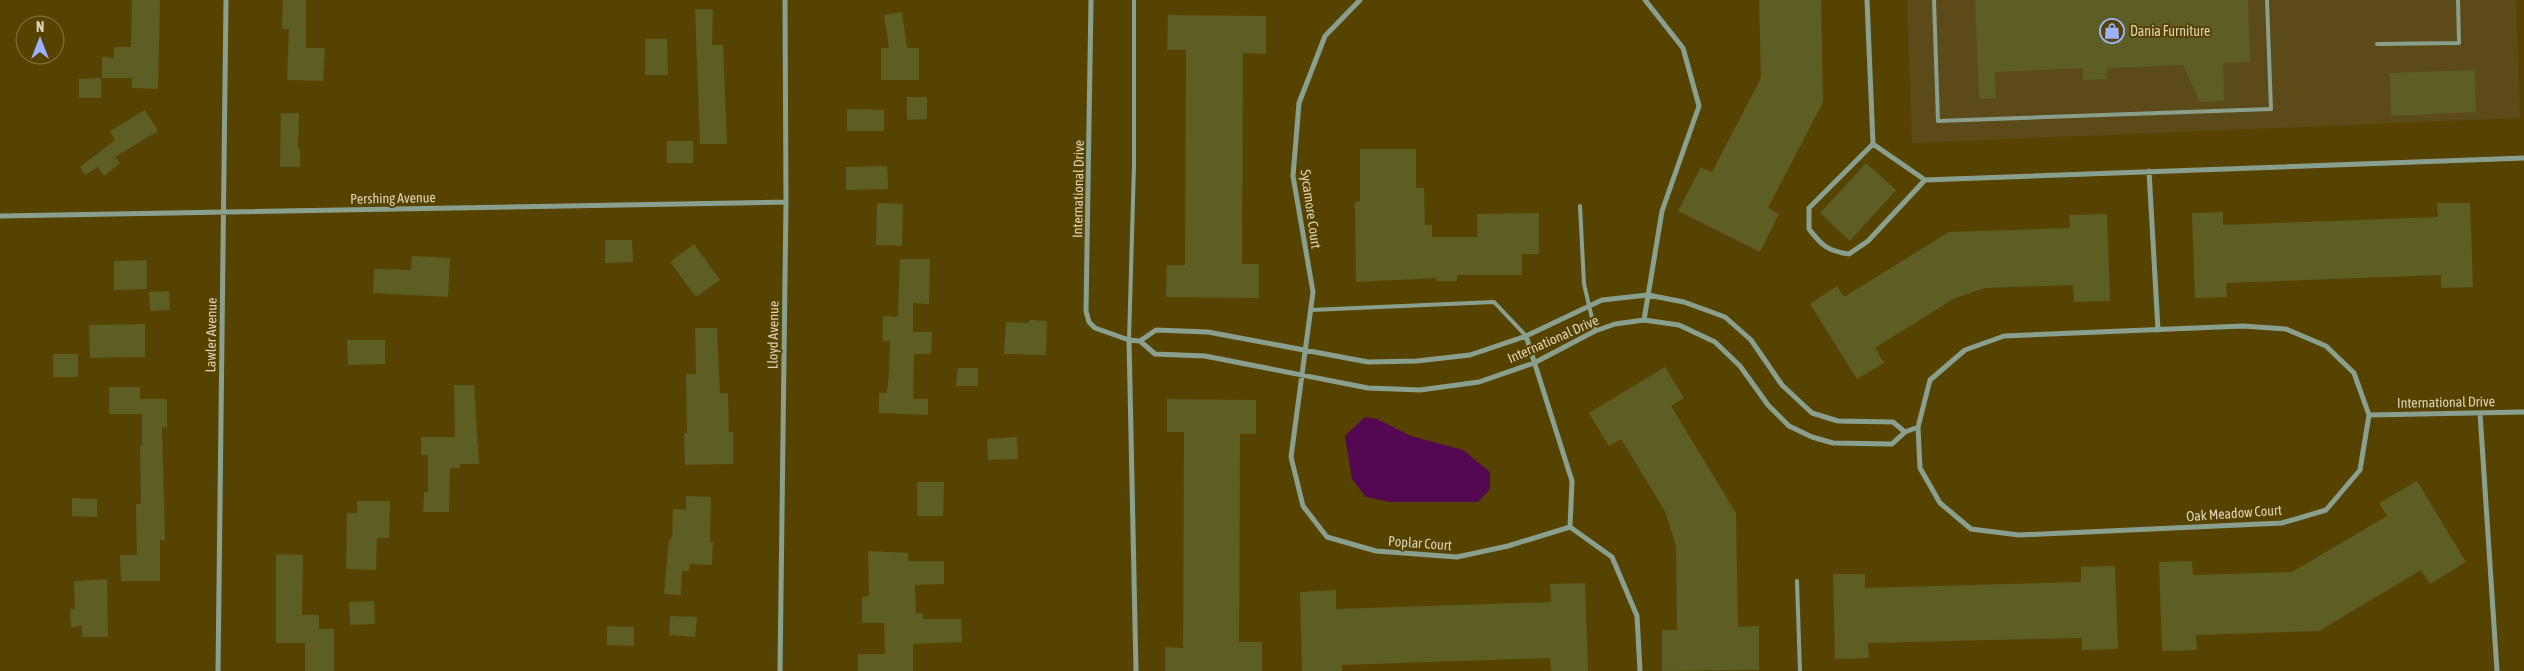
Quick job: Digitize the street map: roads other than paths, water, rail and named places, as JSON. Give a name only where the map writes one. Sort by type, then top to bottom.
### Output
[{"type":"street","name":"Lawler Avenue","points":[[218,671],[226,0]]},
{"type":"street","name":"Lloyd Avenue","points":[[780,671],[786,202],[786,0]]},
{"type":"street","name":"International Drive","points":[[1091,0],[1086,311],[1089,322],[1095,328],[1129,340],[1140,341],[1156,354],[1205,356],[1301,373],[1368,388],[1420,390],[1479,382],[1534,363],[1595,331],[1615,324],[1644,320],[1680,325],[1715,342],[1740,366],[1768,405],[1789,426],[1812,437],[1833,443],[1892,444],[1905,432],[1918,428]]},
{"type":"street","name":"Sycamore Court","points":[[1304,350],[1313,292],[1292,176],[1299,102],[1325,36],[1360,0]]},
{"type":"street","points":[[1644,320],[1662,211],[1699,106],[1682,48],[1645,0]]},
{"type":"street","points":[[1867,0],[1873,144],[1809,208],[1809,229],[1819,242],[1832,251],[1849,254],[1868,241],[1925,180]]},
{"type":"street","points":[[1873,144],[1925,180],[2524,158]]},
{"type":"street","points":[[2149,172],[2158,330]]},
{"type":"street","name":"Pershing Avenue","points":[[0,216],[786,202]]},
{"type":"street","name":"International Drive","points":[[1140,341],[1156,330],[1208,332],[1368,362],[1418,361],[1470,355],[1526,336],[1602,300],[1648,296],[1684,302],[1724,317],[1751,340],[1782,385],[1812,413],[1838,421],[1893,422],[1905,432]]},
{"type":"street","name":"Oak Meadow Court","points":[[2242,326],[2286,329],[2326,346],[2354,373],[2369,415],[2360,470],[2326,510],[2282,523],[2019,535],[1972,529],[1940,503],[1920,468],[1918,428],[1930,380],[1965,350],[2004,336],[2158,330],[2242,326]]},
{"type":"street","points":[[1526,336],[1572,481],[1570,527],[1612,557],[1637,616],[1640,671]]},
{"type":"street","points":[[1129,340],[1136,671]]},
{"type":"street","name":"Poplar Court","points":[[1304,350],[1291,457],[1303,506],[1327,536],[1376,552],[1457,557],[1508,546],[1570,527]]},
{"type":"street","name":"International Drive","points":[[2369,415],[2524,412]]},
{"type":"street","points":[[2480,413],[2497,671]]},
{"type":"lane","points":[[1129,340],[1134,165],[1134,0]]},
{"type":"lane","points":[[1934,0],[1938,120],[2271,109],[2267,0]]},
{"type":"lane","points":[[2377,44],[2460,42],[2458,0]]},
{"type":"lane","points":[[1580,206],[1584,284],[1595,331]]},
{"type":"lane","points":[[1311,310],[1494,302],[1526,336]]},
{"type":"lane","points":[[1797,581],[1800,671]]},
{"type":"place","name":"Dania Furniture","points":[[2112,31]]}]
